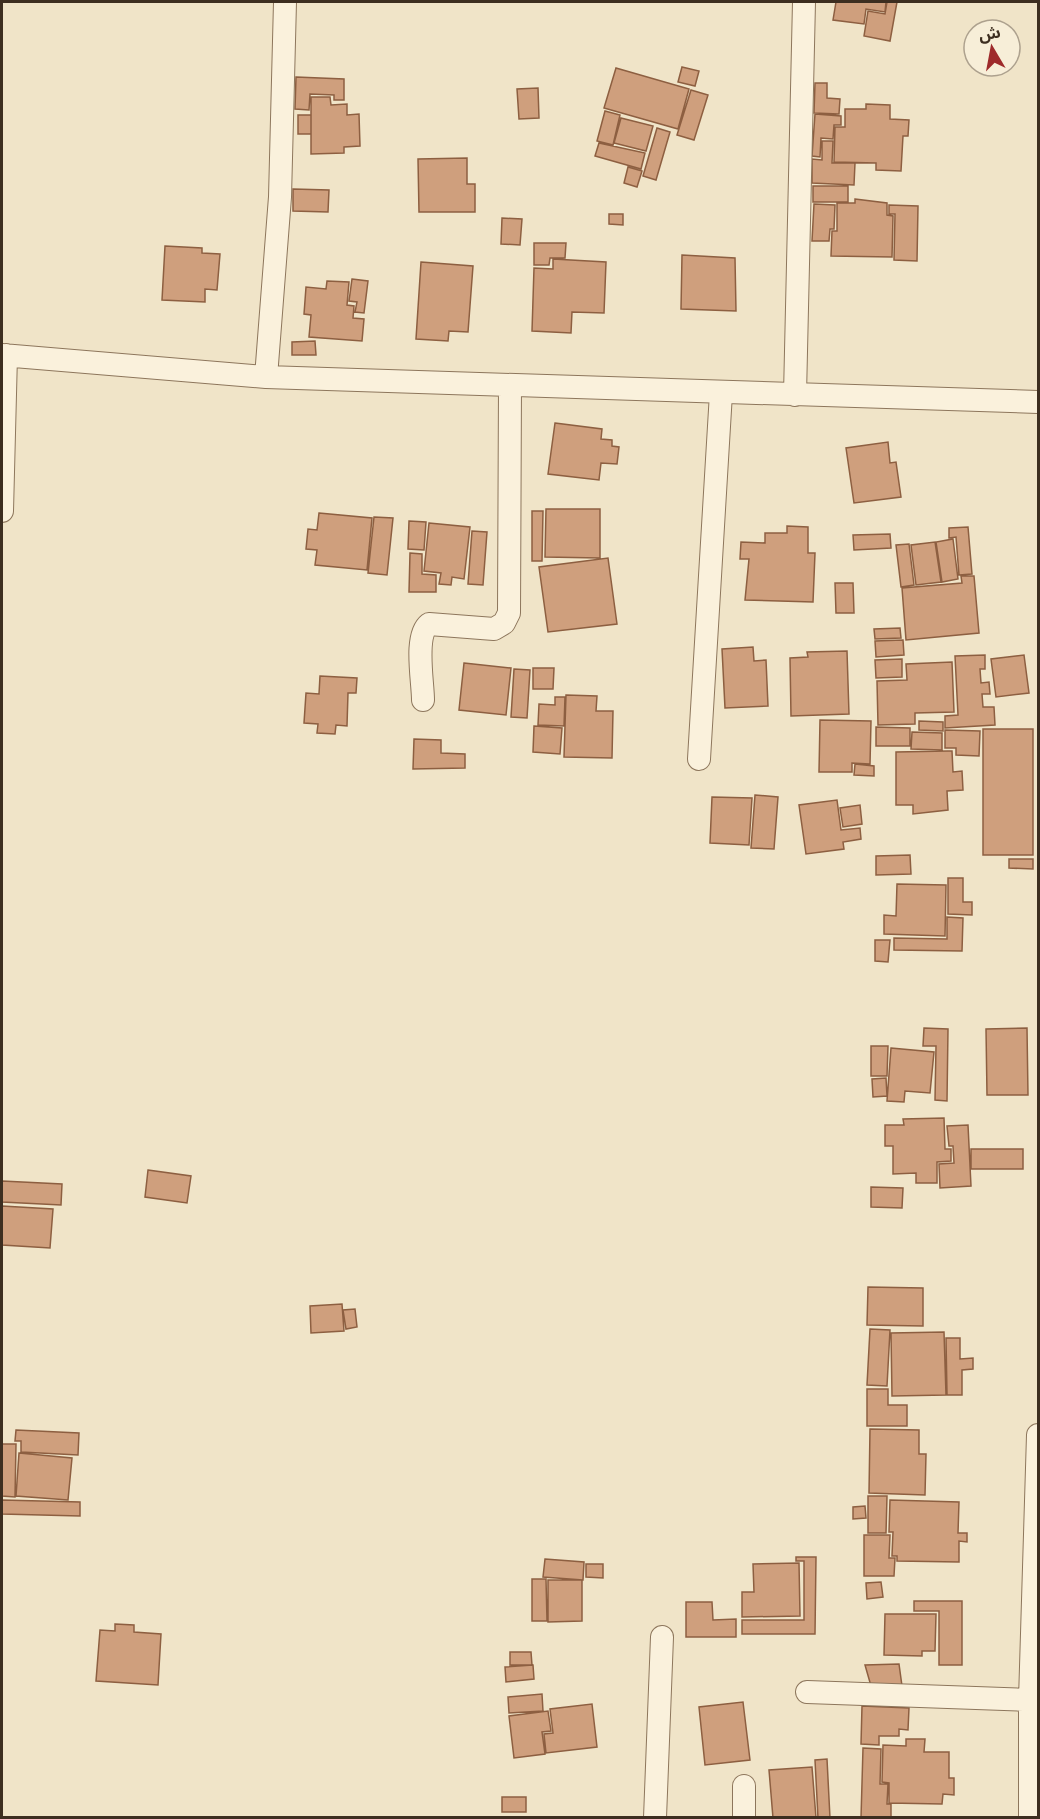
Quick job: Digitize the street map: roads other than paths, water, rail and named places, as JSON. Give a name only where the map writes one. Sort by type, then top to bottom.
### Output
[{"type":"street","points":[[266,377],[280,197],[285,2]]},
{"type":"street","points":[[795,395],[804,2]]},
{"type":"street","points":[[2,511],[4,355],[266,377],[1038,402]]},
{"type":"street","points":[[423,700],[421,640],[423,629],[429,624],[494,629],[504,623],[509,613],[510,386]]},
{"type":"street","points":[[699,759],[721,393]]},
{"type":"street","points":[[1030,1818],[1029,1700],[1038,1435]]},
{"type":"street","points":[[655,1818],[662,1637]]},
{"type":"street","points":[[807,1692],[1029,1700]]},
{"type":"street","points":[[744,1786],[744,1818]]}]
